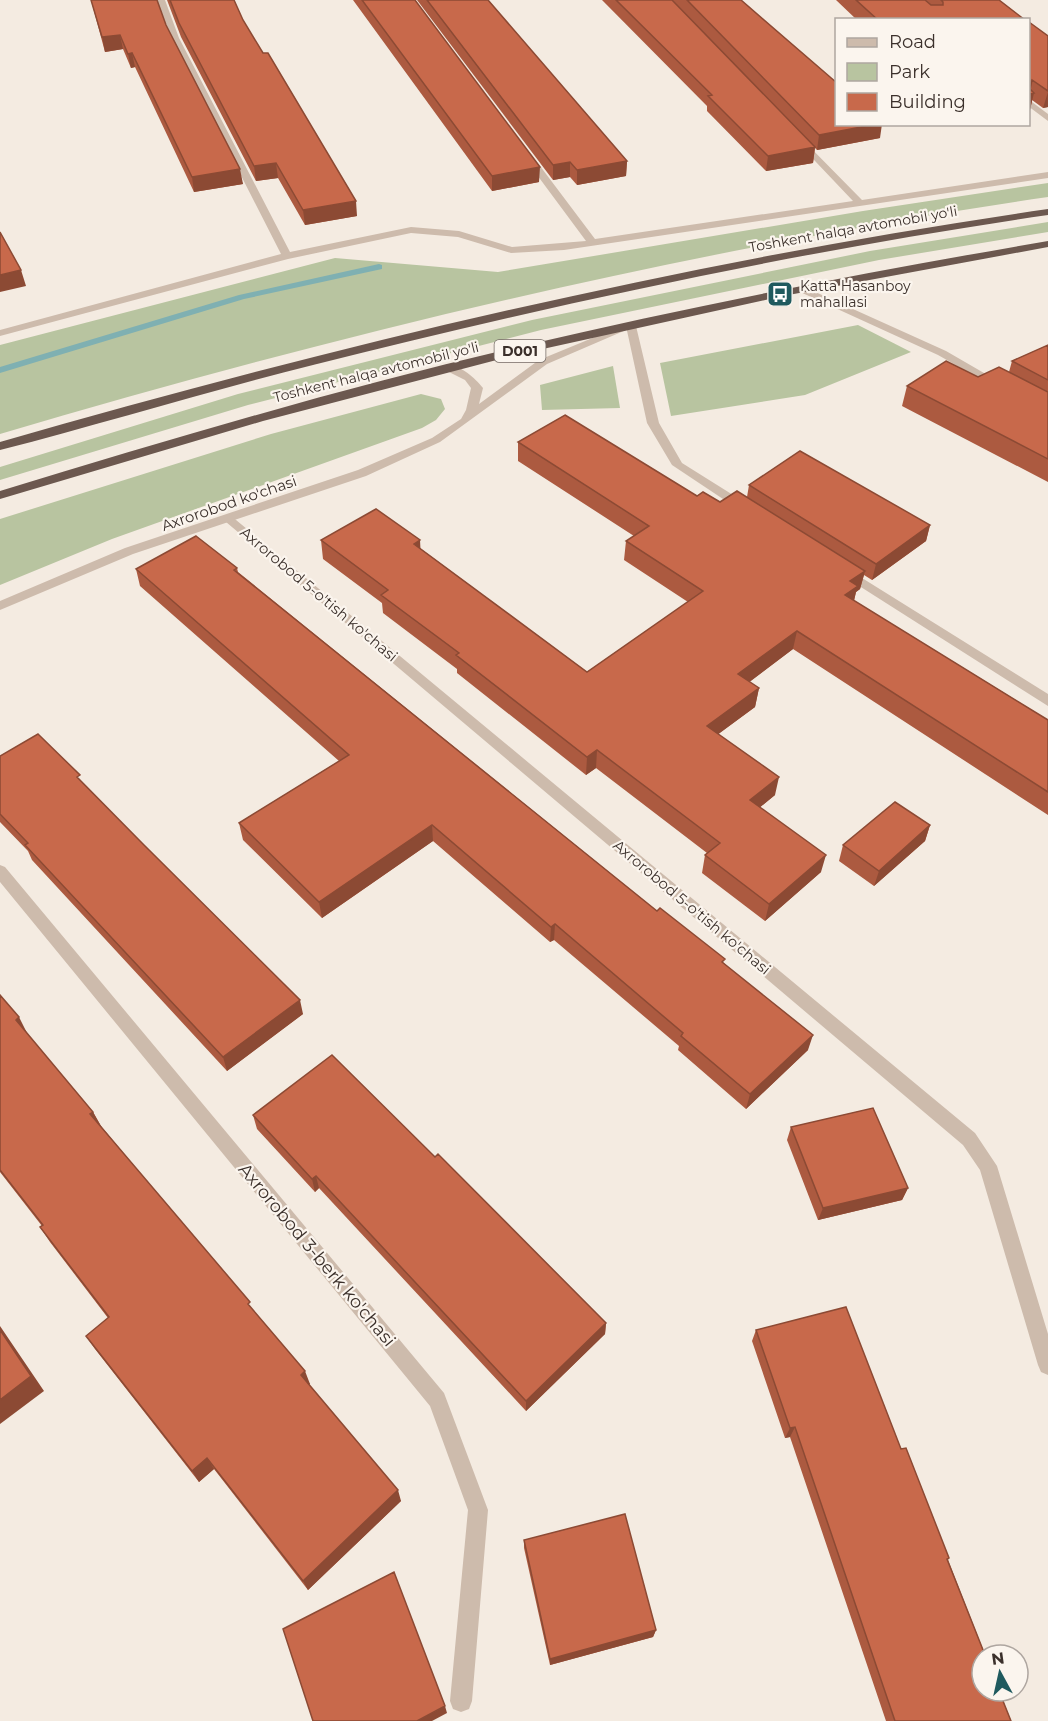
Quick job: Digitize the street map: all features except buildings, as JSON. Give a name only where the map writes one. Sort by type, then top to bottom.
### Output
[{"type":"highway","name":"Toshkent halqa avtomobil yo'li","points":[[0,446],[238,379],[515,312],[844,244],[1048,212]]},
{"type":"highway","name":"Toshkent halqa avtomobil yo'li","points":[[0,495],[156,447],[449,368],[802,289],[1048,244]]},
{"type":"street","points":[[161,0],[176,38],[287,256]]},
{"type":"street","points":[[1030,102],[1048,118]]},
{"type":"street","points":[[794,134],[858,201]]},
{"type":"street","points":[[523,149],[593,243]]},
{"type":"street","points":[[0,333],[287,256],[411,230],[459,234],[511,250],[593,243],[858,201],[1048,175]]},
{"type":"street","points":[[802,289],[942,353],[1009,390]]},
{"type":"street","points":[[631,326],[653,423],[678,465],[758,516]]},
{"type":"street","name":"Axrorobod ko'chasi","points":[[0,606],[60,578],[129,551],[362,473],[436,440],[543,362],[631,326]]},
{"type":"street","points":[[449,368],[469,378],[477,388],[472,410],[465,421]]},
{"type":"street","name":"Axrorobod 5-o'tish ko'chasi","points":[[230,519],[969,1139],[988,1166],[1048,1365]]},
{"type":"street","points":[[838,567],[1048,701]]},
{"type":"street","name":"Axrorobod 3-berk ko'chasi","points":[[0,871],[437,1400],[478,1510],[461,1701]]},
{"type":"green space","points":[[1048,183],[1048,197],[783,242],[520,297],[259,361],[0,434],[0,345],[335,258],[498,272],[863,211]]},
{"type":"green space","points":[[1048,222],[1048,232],[879,260],[541,330],[248,405],[0,480],[0,467],[238,394],[532,320],[870,251]]},
{"type":"green space","points":[[858,325],[911,352],[805,395],[671,416],[660,363]]},
{"type":"green space","points":[[613,366],[620,408],[542,410],[540,385]]},
{"type":"green space","points":[[421,394],[441,399],[445,409],[436,420],[422,428],[112,539],[0,585],[0,519],[271,434]]},
{"type":"waterway","points":[[0,370],[242,297],[379,267]]},
{"type":"place","name":"Katta Hasanboy mahallasi","points":[[780,294]]}]
